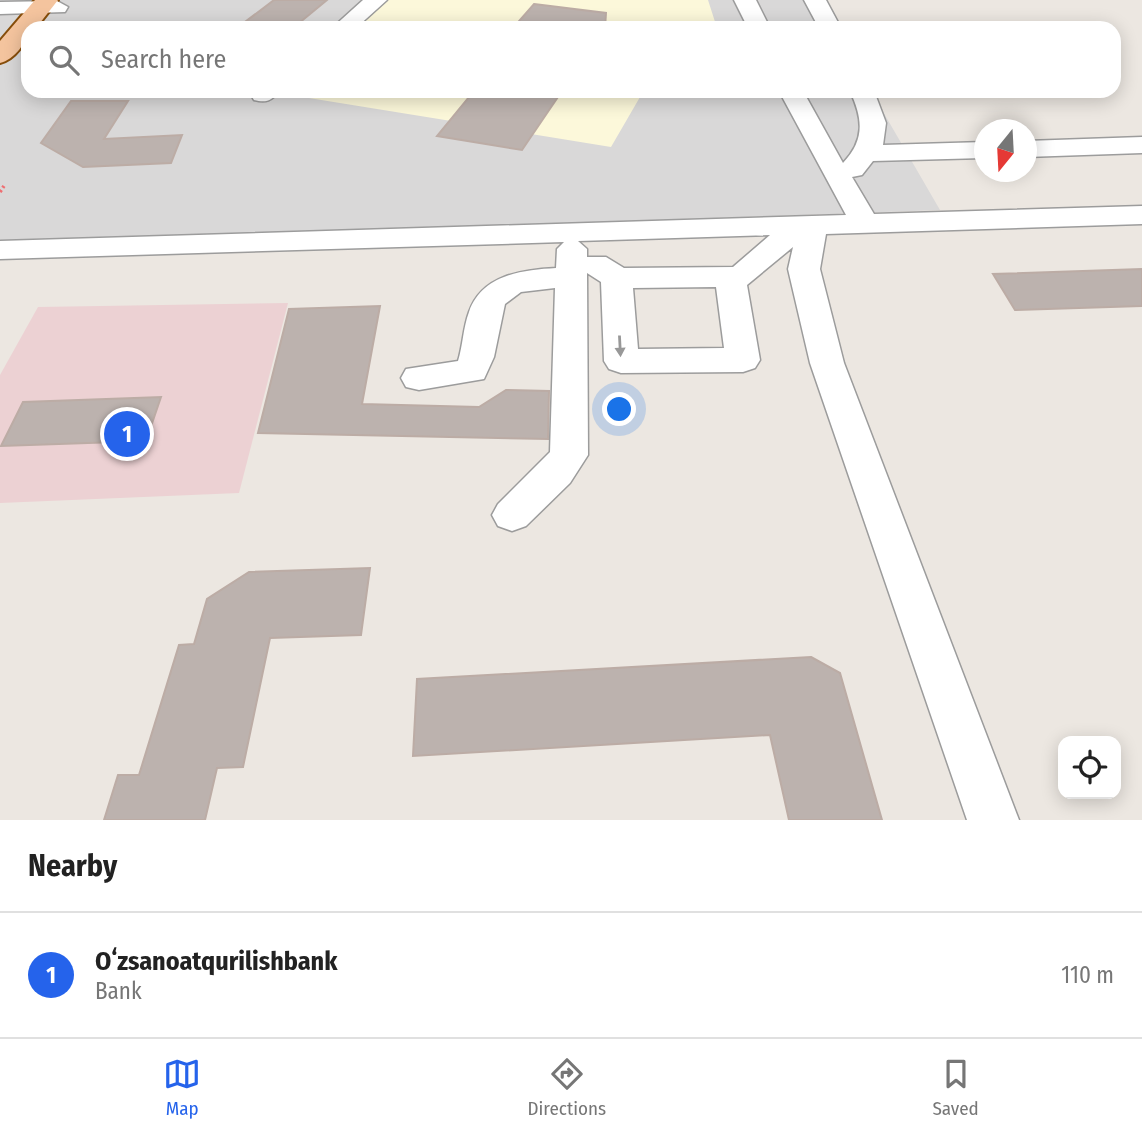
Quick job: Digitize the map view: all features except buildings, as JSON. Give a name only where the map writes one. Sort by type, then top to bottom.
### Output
[{"type":"main road","points":[[36,21],[49,8]]},
{"type":"main road","points":[[0,56],[21,35]]},
{"type":"main road","points":[[0,78],[21,52]]},
{"type":"street","points":[[351,21],[376,0]]},
{"type":"street","points":[[745,0],[756,21]]},
{"type":"street","points":[[815,0],[826,21]]},
{"type":"street","points":[[0,8],[49,8]]},
{"type":"street","points":[[795,98],[865,223]]},
{"type":"street","points":[[842,180],[869,153],[874,134],[873,112],[866,98]]},
{"type":"street","points":[[1037,149],[1142,145]]},
{"type":"street","points":[[869,153],[974,150]]},
{"type":"street","points":[[0,250],[564,253],[806,225],[1142,215]]},
{"type":"street","points":[[564,253],[617,278],[741,277],[806,225]]},
{"type":"street","points":[[806,225],[804,269],[827,363],[993,820]]},
{"type":"street","points":[[419,378],[472,370],[478,359],[486,309],[503,289],[564,253]]},
{"type":"street","points":[[512,515],[556,473],[569,455],[564,253]]},
{"type":"street","points":[[617,278],[621,361],[743,360],[730,277]]},
{"type":"path","points":[[0,192],[4,186]]},
{"type":"shaded area","points":[[0,0],[819,0],[831,21],[21,21],[21,98],[875,98],[940,210],[0,244]]},
{"type":"shaded area","points":[[388,0],[708,0],[715,21],[363,21]]},
{"type":"shaded area","points":[[309,98],[639,98],[611,147]]},
{"type":"shaded area","points":[[288,303],[239,493],[0,503],[0,375],[38,307]]},
{"type":"place","name":"Oʻzsanoatqurilishbank","points":[[127,434]]}]
